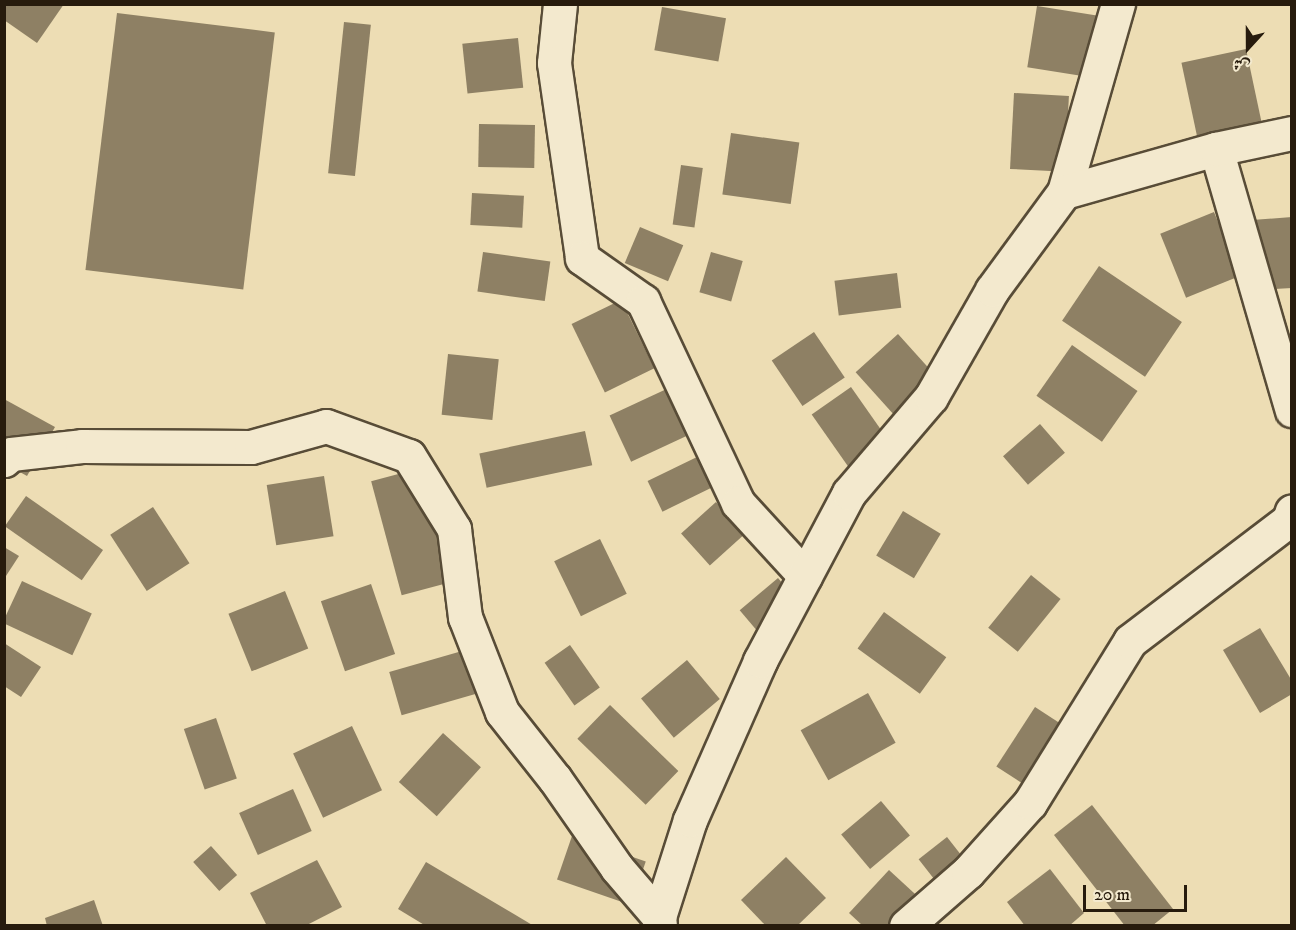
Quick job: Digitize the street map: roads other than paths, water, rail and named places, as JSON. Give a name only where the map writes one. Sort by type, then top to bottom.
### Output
[{"type":"street","points":[[560,4],[554,63],[582,258],[642,301],[738,503],[805,576]]},
{"type":"street","points":[[660,921],[690,820],[760,662],[849,493],[931,397],[992,290],[1064,192],[1118,4]]},
{"type":"street","points":[[1064,192],[1216,149],[1292,133]]},
{"type":"street","points":[[1216,149],[1292,410]]},
{"type":"street","points":[[4,460],[11,453],[82,446],[251,447],[327,426],[409,456],[454,529],[465,617],[502,712],[555,778],[617,868],[660,921]]},
{"type":"street","points":[[906,926],[968,872],[1030,803],[1130,641],[1289,520],[1292,511]]}]
